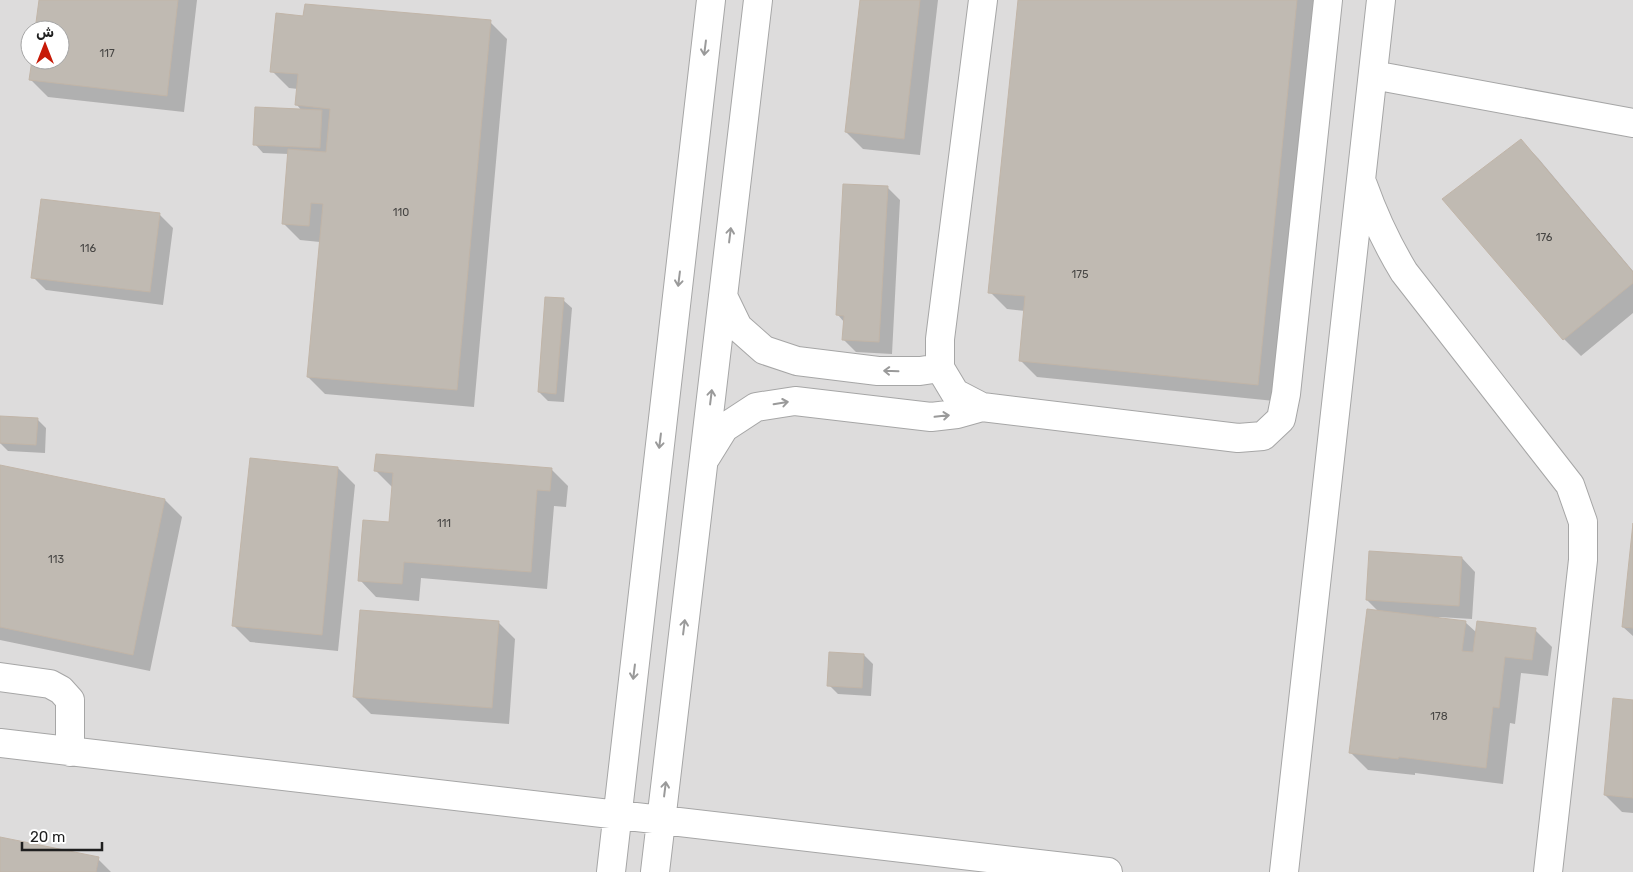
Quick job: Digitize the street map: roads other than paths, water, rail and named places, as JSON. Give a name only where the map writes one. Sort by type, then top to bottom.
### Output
[{"type":"lane","points":[[611,872],[711,0]]},
{"type":"lane","points":[[655,872],[758,0]]},
{"type":"lane","points":[[983,0],[940,339],[940,368],[956,393],[982,407],[1238,438],[1263,436],[1282,419],[1328,0]]},
{"type":"lane","points":[[1284,872],[1381,0]]},
{"type":"lane","points":[[1372,75],[1633,124]]},
{"type":"lane","points":[[1361,180],[1372,212],[1386,243],[1404,272],[1570,485],[1583,522],[1583,560],[1548,872]]},
{"type":"lane","points":[[723,296],[738,327],[757,344],[764,350],[796,361],[885,371],[920,371],[940,368]]},
{"type":"lane","points":[[704,461],[724,428],[756,407],[795,401],[931,417],[957,414],[982,407]]},
{"type":"lane","points":[[0,677],[50,684],[61,690],[70,700],[70,752]]},
{"type":"lane","points":[[0,743],[662,820],[1066,870],[1108,872]]}]
